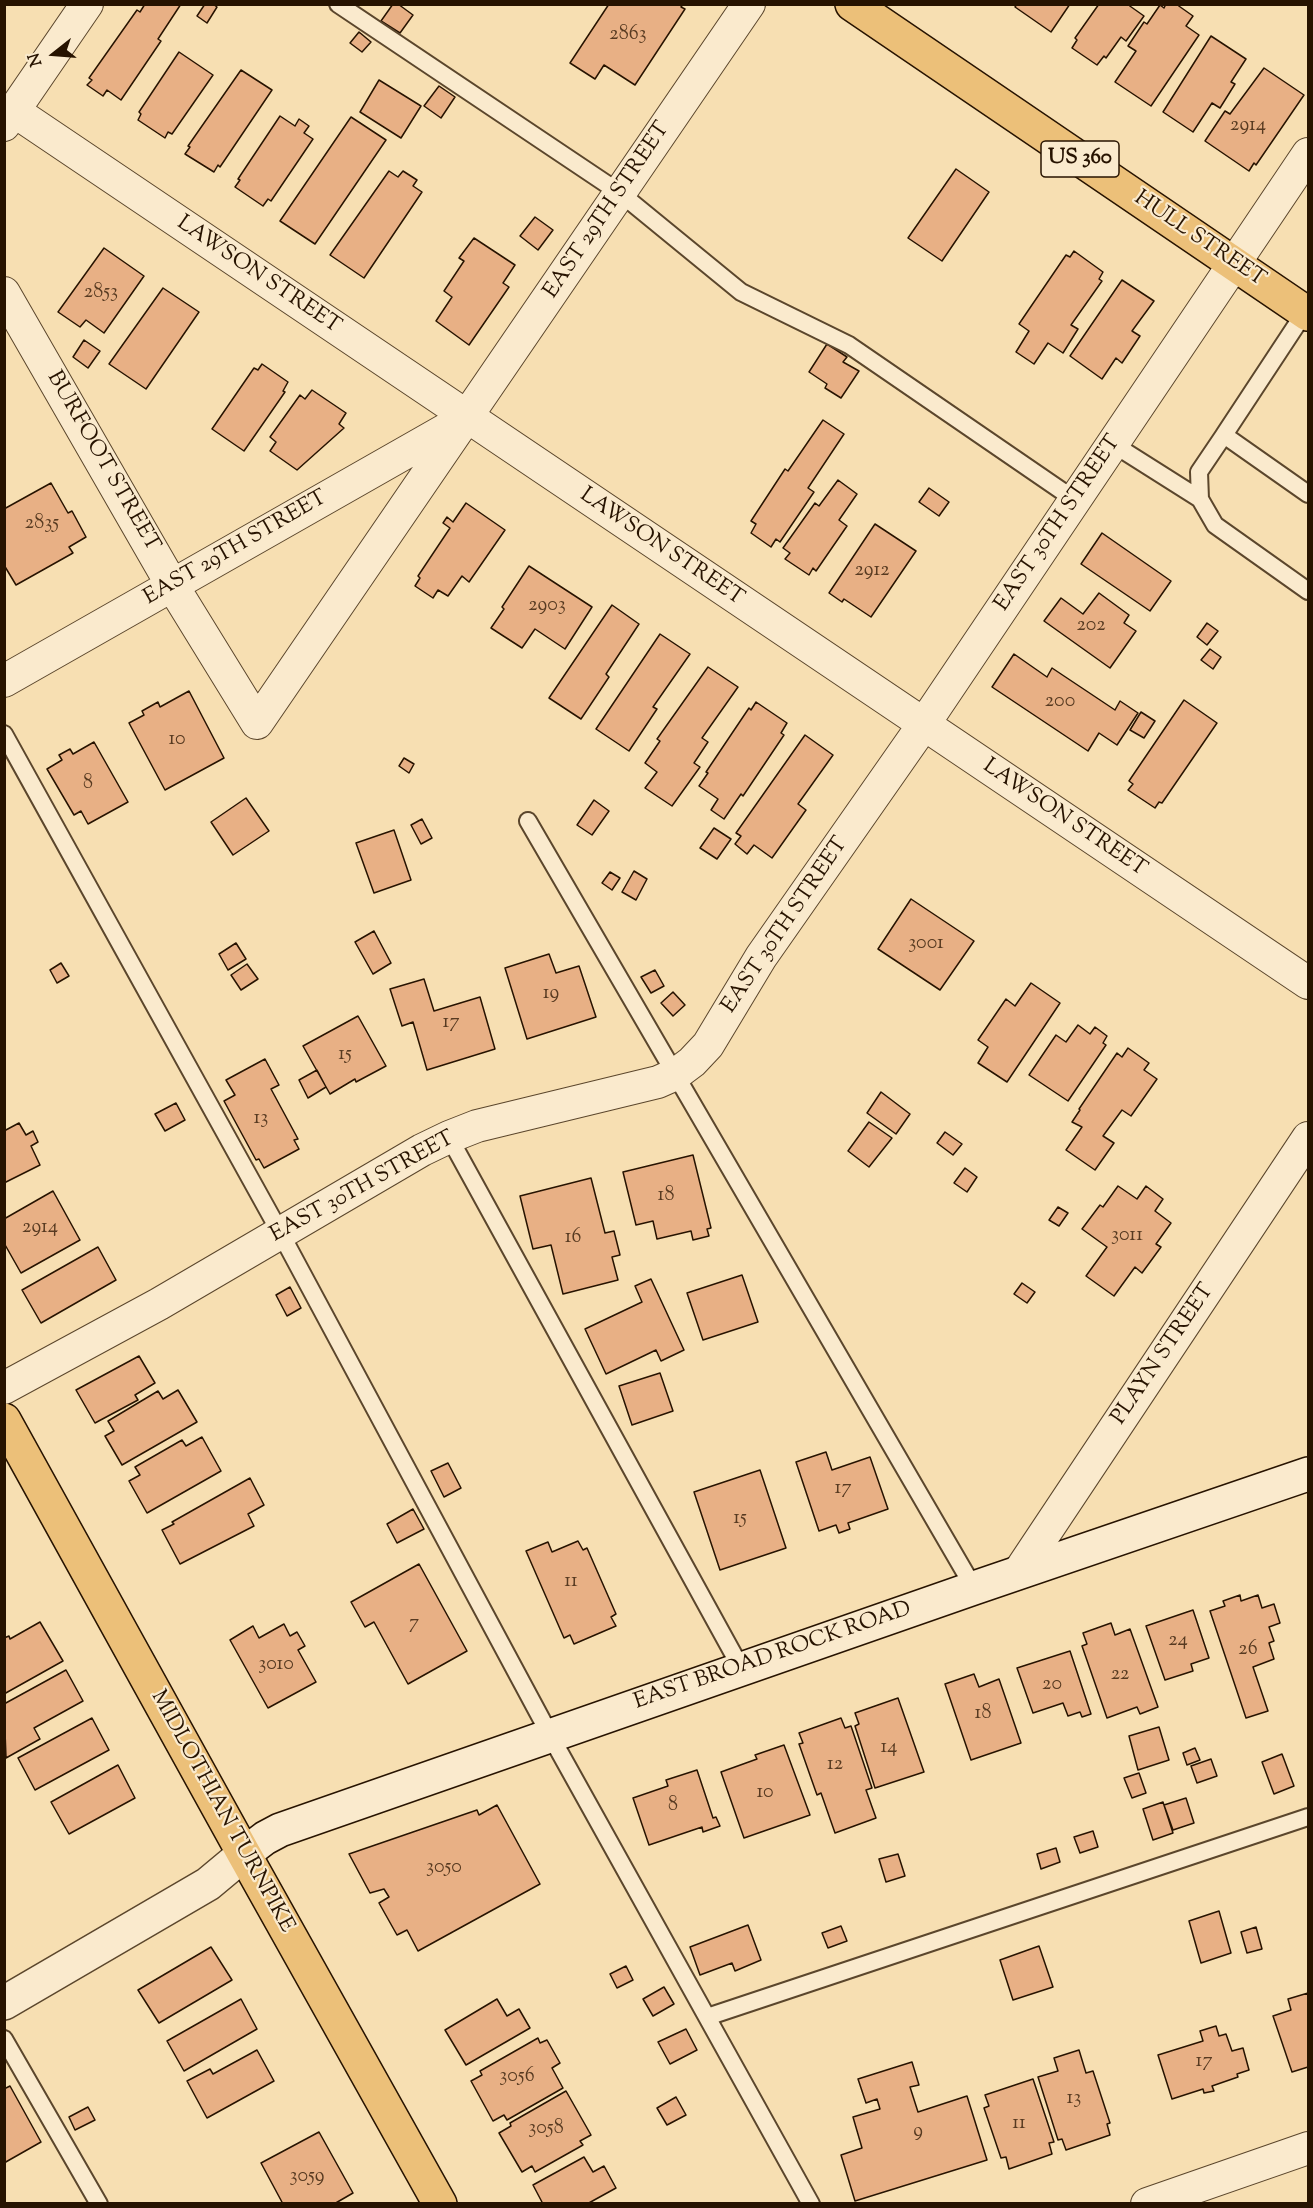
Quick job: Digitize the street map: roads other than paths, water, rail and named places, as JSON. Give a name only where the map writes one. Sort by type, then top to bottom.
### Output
[{"type":"main road","name":"HULL STREET","points":[[852,4],[1307,313]]},
{"type":"main road","name":"MIDLOTHIAN TURNPIKE","points":[[4,1420],[243,1854],[440,2204]]},
{"type":"main road","name":"EAST BROAD ROCK ROAD","points":[[4,2003],[208,1884],[243,1854],[280,1830],[741,1668],[1308,1474]]},
{"type":"street","points":[[9,118],[87,4]]},
{"type":"street","name":"EAST 29TH STREET","points":[[257,723],[749,4]]},
{"type":"street","name":"LAWSON STREET","points":[[9,118],[467,418],[1308,983]]},
{"type":"street","name":"EAST 30TH STREET","points":[[4,1388],[159,1304],[422,1150],[449,1137],[477,1126],[639,1088],[676,1074],[692,1062],[708,1045],[761,957],[924,724],[1308,154]]},
{"type":"street","name":"BURFOOT STREET","points":[[4,293],[172,585],[257,723]]},
{"type":"street","name":"EAST 29TH STREET","points":[[4,681],[467,418]]},
{"type":"street","name":"PLAYN STREET","points":[[1019,1572],[1308,1137]]},
{"type":"street","points":[[1147,2204],[1308,2148]]},
{"type":"lane","points":[[338,4],[620,193],[741,292],[849,345],[1075,500]]},
{"type":"lane","points":[[1200,499],[1199,472],[1307,313]]},
{"type":"lane","points":[[1224,435],[1308,494]]},
{"type":"lane","points":[[1113,444],[1200,499],[1215,525],[1308,591]]},
{"type":"lane","points":[[4,734],[281,1234],[550,1735],[811,2204]]},
{"type":"lane","points":[[528,821],[974,1588]]},
{"type":"lane","points":[[449,1137],[741,1668]]},
{"type":"lane","points":[[707,2018],[1308,1817]]},
{"type":"lane","points":[[4,2039],[99,2204]]}]
